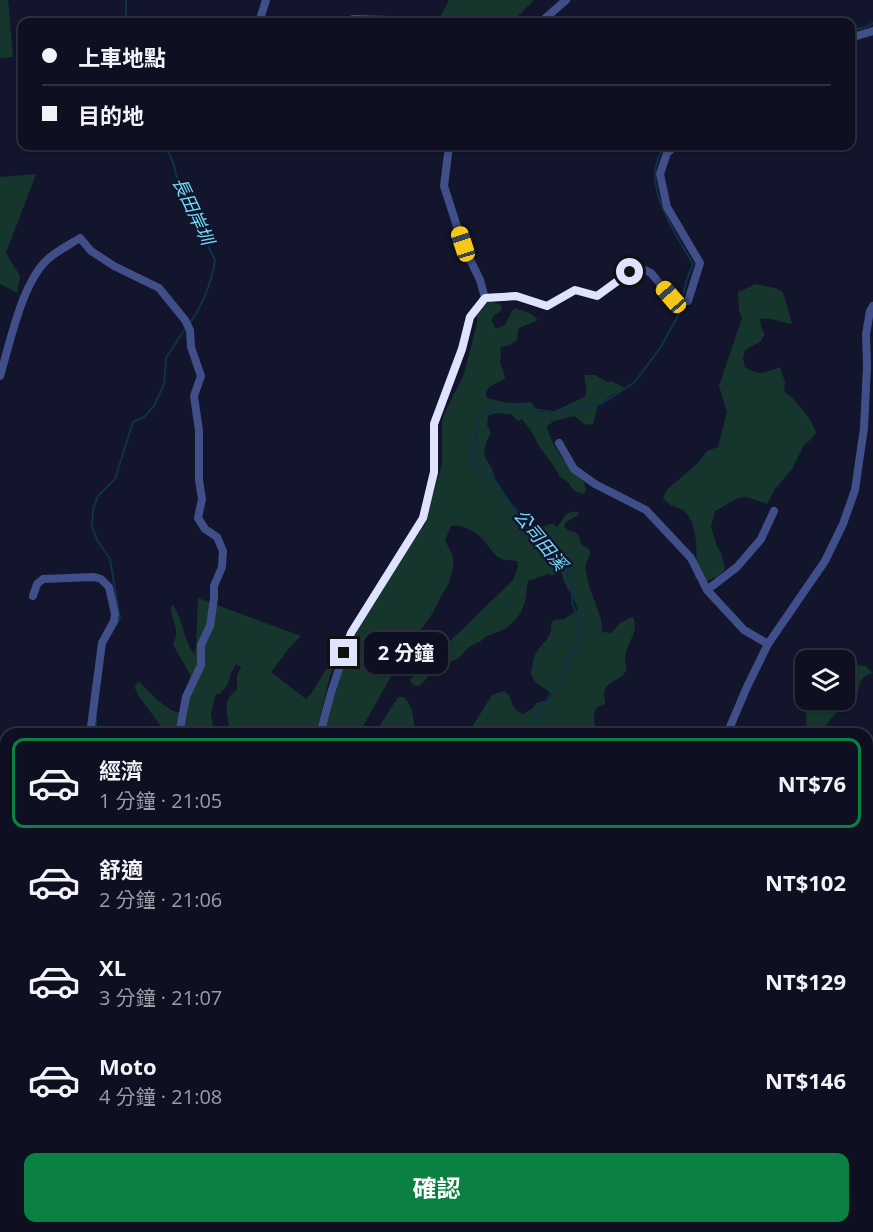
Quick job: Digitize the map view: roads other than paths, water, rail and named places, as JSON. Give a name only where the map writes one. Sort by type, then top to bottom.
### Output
[{"type":"street","points":[[260,18],[266,0]]},
{"type":"street","points":[[546,18],[566,0]]},
{"type":"street","points":[[855,37],[873,31]]},
{"type":"street","points":[[448,150],[444,186],[463,244],[480,280],[485,298]]},
{"type":"street","points":[[670,150],[667,153],[660,174],[667,207],[700,263],[688,301]]},
{"type":"street","points":[[0,376],[22,304],[37,272],[49,258],[80,238],[91,251],[106,261],[159,288],[190,330],[191,347],[201,376],[194,396],[199,430],[199,480],[202,500],[198,518],[205,529],[217,537],[223,550],[222,567],[214,586],[210,626],[201,645],[201,665],[186,697],[179,728]]},
{"type":"street","points":[[322,728],[351,633],[423,518],[434,472],[434,424],[462,349],[470,317],[485,298],[516,296],[547,306],[575,290],[597,296],[630,272],[641,268],[651,273],[671,297],[676,299]]},
{"type":"street","points":[[730,728],[768,644],[825,561],[843,524],[855,490],[864,428],[866,334],[873,306]]},
{"type":"street","points":[[559,443],[574,469],[595,484],[646,510],[691,558],[706,590],[744,630],[768,644]]},
{"type":"street","points":[[706,590],[737,567],[761,539],[774,510]]},
{"type":"street","points":[[33,596],[43,579],[94,577],[101,579],[109,587],[115,614],[114,621],[102,643],[91,728]]},
{"type":"waterway","name":"長田岸圳","points":[[126,0],[126,18]]},
{"type":"waterway","name":"公司田溪","points":[[855,30],[873,23]]},
{"type":"waterway","name":"長田岸圳","points":[[168,150],[179,187],[215,260],[206,294],[189,324]]},
{"type":"waterway","name":"公司田溪","points":[[527,728],[562,677],[582,629],[572,602],[573,589],[565,567],[526,527],[491,474],[472,465],[479,418],[492,410],[511,406],[553,412],[601,404],[635,382],[660,348],[678,316],[693,264],[669,222],[657,190],[655,175],[657,160],[663,150]]},
{"type":"waterway","name":"長田岸圳","points":[[109,637],[120,619],[110,559],[97,540],[92,527],[93,509],[98,496],[115,479],[133,422],[144,417],[154,406],[164,384],[166,358],[185,329]]},
{"type":"waterway","name":"長田岸圳","points":[[96,716],[96,728]]}]
